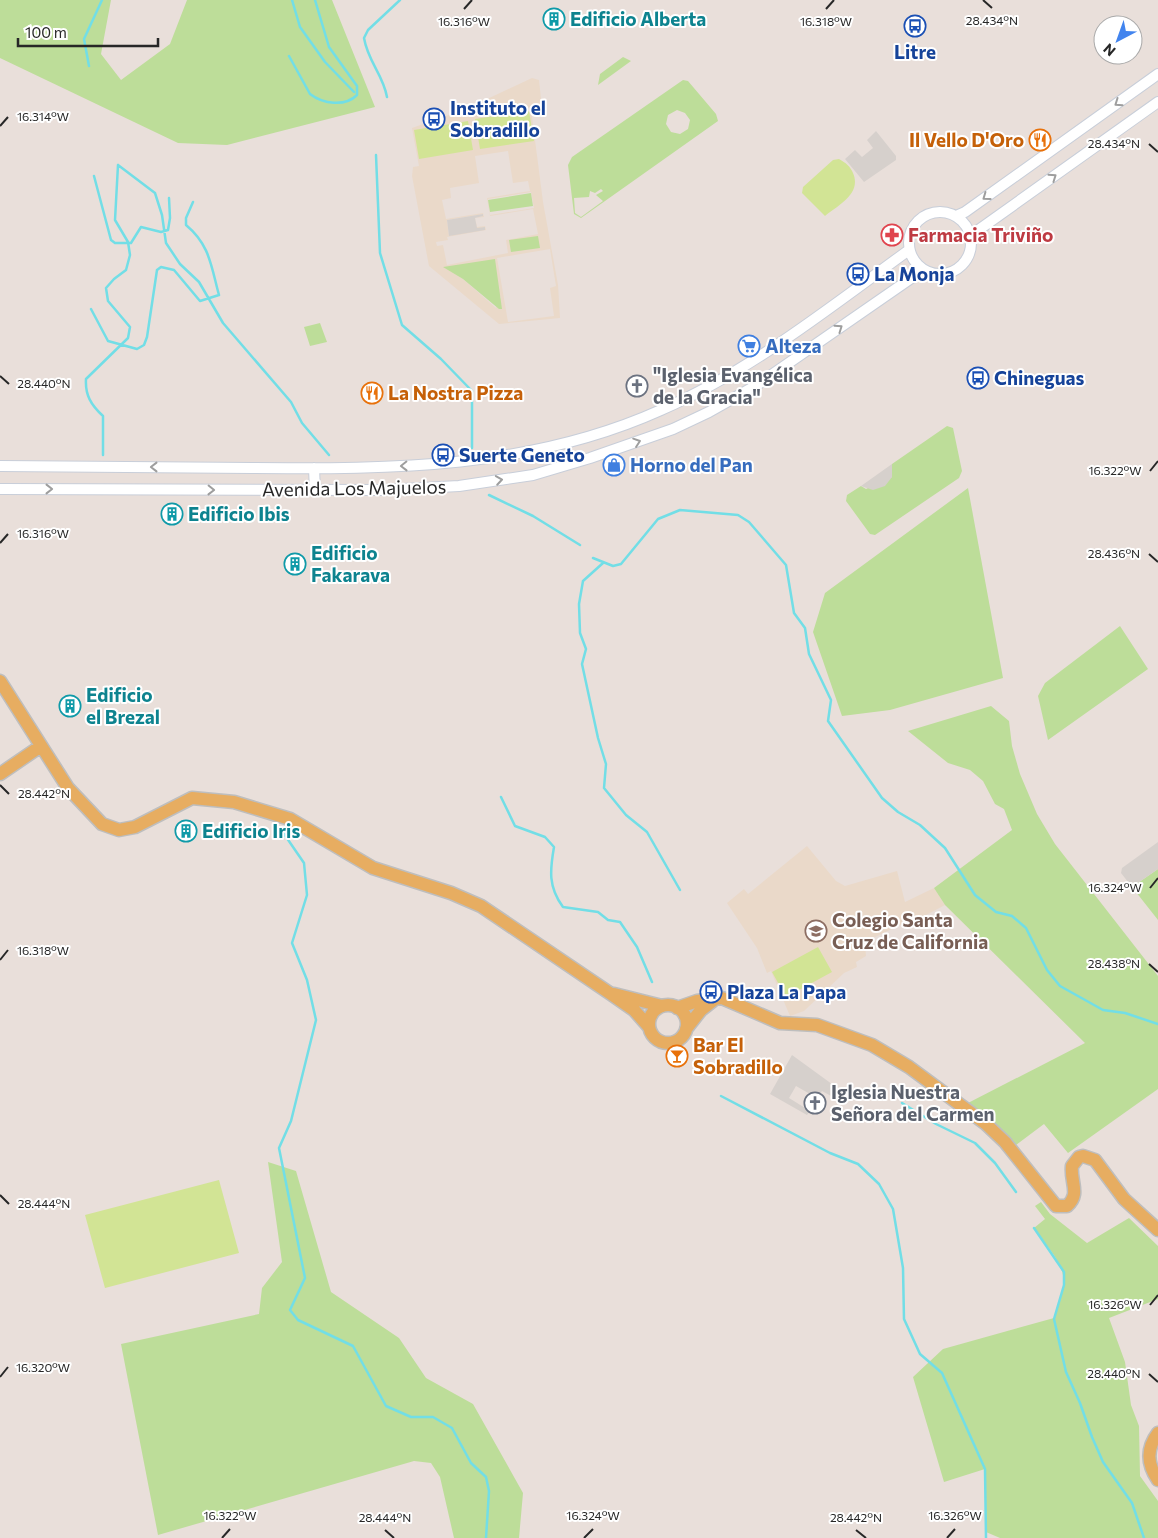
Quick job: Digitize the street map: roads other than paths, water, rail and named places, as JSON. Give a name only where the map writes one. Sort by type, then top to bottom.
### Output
[{"type":"main road","points":[[0,681],[72,794],[102,824],[119,830],[135,827],[192,798],[234,802],[268,811],[290,819],[373,868],[451,893],[481,906],[634,1010],[649,1027],[655,1039],[668,1044],[681,1038],[701,1010],[715,999]]},
{"type":"main road","points":[[0,774],[41,746]]},
{"type":"main road","points":[[611,994],[677,1008],[697,1001],[715,999],[730,1001],[780,1024],[817,1025],[831,1028],[872,1046],[908,1067],[986,1124],[1005,1142],[1056,1206],[1067,1206],[1075,1198],[1071,1170],[1075,1160],[1083,1156],[1095,1160],[1124,1198],[1158,1230]]},
{"type":"main road","points":[[649,1027],[651,1015],[662,1006]]},
{"type":"main road","points":[[677,1008],[684,1016],[686,1029]]},
{"type":"main road","points":[[1158,1433],[1149,1449],[1150,1467],[1158,1480]]},
{"type":"street","points":[[956,216],[966,227],[970,236],[971,245],[968,258],[958,269],[945,274],[933,274],[923,270],[916,263],[909,250],[908,241],[912,228],[920,218],[935,212],[956,216],[965,212],[1158,74]]},
{"type":"street","points":[[970,236],[1158,102]]},
{"type":"street","name":"Avenida Los Majuelos","points":[[0,466],[314,468],[426,466],[488,459],[575,442],[660,411],[747,366],[909,250]]},
{"type":"street","name":"Avenida Los Majuelos","points":[[0,489],[384,490],[458,486],[533,475],[572,465],[666,432],[709,412],[757,385],[923,270]]},
{"type":"street","points":[[314,468],[315,491]]},
{"type":"waterway","points":[[89,66],[84,39],[102,0]]},
{"type":"waterway","points":[[292,0],[300,27],[325,62],[354,92]]},
{"type":"waterway","points":[[289,56],[310,94],[315,97],[327,102],[340,103],[357,95],[357,86],[329,47],[315,0]]},
{"type":"waterway","points":[[387,97],[364,38],[368,30],[400,0]]},
{"type":"waterway","points":[[376,155],[380,253],[402,325],[441,359],[472,391],[472,448]]},
{"type":"waterway","points":[[118,165],[155,193],[162,215],[166,243],[180,264],[199,282],[223,323],[291,402],[302,423],[329,455]]},
{"type":"waterway","points":[[103,455],[103,416],[90,399],[86,379],[128,338],[130,327],[108,301],[106,288],[126,270],[130,255],[128,242],[115,220],[118,165]]},
{"type":"waterway","points":[[94,176],[111,240],[115,243],[131,243],[141,227],[161,232],[168,230],[170,218],[169,198]]},
{"type":"waterway","points":[[91,309],[108,341],[137,349],[144,345],[147,337],[157,270],[161,267],[174,270],[200,301],[219,295],[205,248],[186,225],[186,218],[193,202]]},
{"type":"waterway","points":[[489,495],[533,516],[580,545]]},
{"type":"waterway","points":[[593,558],[613,566],[621,564],[658,519],[680,510],[738,515],[749,522],[786,565],[794,613],[805,628],[809,654],[831,700],[828,721],[882,798],[898,812],[920,825],[945,848],[975,895],[996,912],[1012,916],[1026,928],[1047,970],[1060,986],[1103,1010],[1125,1013],[1158,1024]]},
{"type":"waterway","points":[[603,563],[583,581],[579,604],[580,633],[586,649],[582,664],[598,738],[606,764],[604,788],[626,815],[647,832],[680,890]]},
{"type":"waterway","points":[[501,797],[515,826],[545,837],[554,847],[551,878],[558,900],[563,907],[598,912],[608,920],[620,922],[637,947],[652,982]]},
{"type":"waterway","points":[[282,831],[304,863],[307,895],[292,943],[307,980],[316,1020],[291,1121],[279,1148],[305,1278],[290,1310],[298,1320],[353,1346],[386,1406],[411,1417],[433,1417],[452,1428],[471,1463],[486,1477],[489,1491],[486,1538]]},
{"type":"waterway","points":[[721,1096],[830,1153],[858,1164],[879,1184],[893,1209],[903,1268],[904,1319],[920,1354],[942,1373],[985,1469],[986,1538]]},
{"type":"waterway","points":[[902,1103],[936,1124],[975,1143],[995,1163],[1016,1192]]},
{"type":"waterway","points":[[1034,1228],[1064,1272],[1064,1285],[1054,1319],[1066,1372],[1103,1462],[1132,1503],[1144,1538]]},
{"type":"place","name":"Edificio Alberta","points":[[554,19]]},
{"type":"place","name":"Litre","points":[[915,26]]},
{"type":"place","name":"Instituto el Sobradillo","points":[[434,119]]},
{"type":"place","name":"Il Vello D'Oro","points":[[1040,140]]},
{"type":"place","name":"Farmacia Triviño","points":[[892,235]]},
{"type":"place","name":"La Monja","points":[[858,274]]},
{"type":"place","name":"Alteza","points":[[749,346]]},
{"type":"place","name":"Chineguas","points":[[978,378]]},
{"type":"place","name":"\"Iglesia Evangélica de la Gracia\"","points":[[637,386]]},
{"type":"place","name":"La Nostra Pizza","points":[[372,393]]},
{"type":"place","name":"Suerte Geneto","points":[[443,455]]},
{"type":"place","name":"Horno del Pan","points":[[614,465]]},
{"type":"place","name":"Edificio Ibis","points":[[172,514]]},
{"type":"place","name":"Edificio Fakarava","points":[[295,564]]},
{"type":"place","name":"Edificio el Brezal","points":[[70,706]]},
{"type":"place","name":"Edificio Iris","points":[[186,831]]},
{"type":"place","name":"Colegio Santa Cruz de California","points":[[816,931]]},
{"type":"place","name":"Plaza La Papa","points":[[711,992]]},
{"type":"place","name":"Bar El Sobradillo","points":[[677,1056]]},
{"type":"place","name":"Iglesia Nuestra Señora del Carmen","points":[[815,1103]]}]
